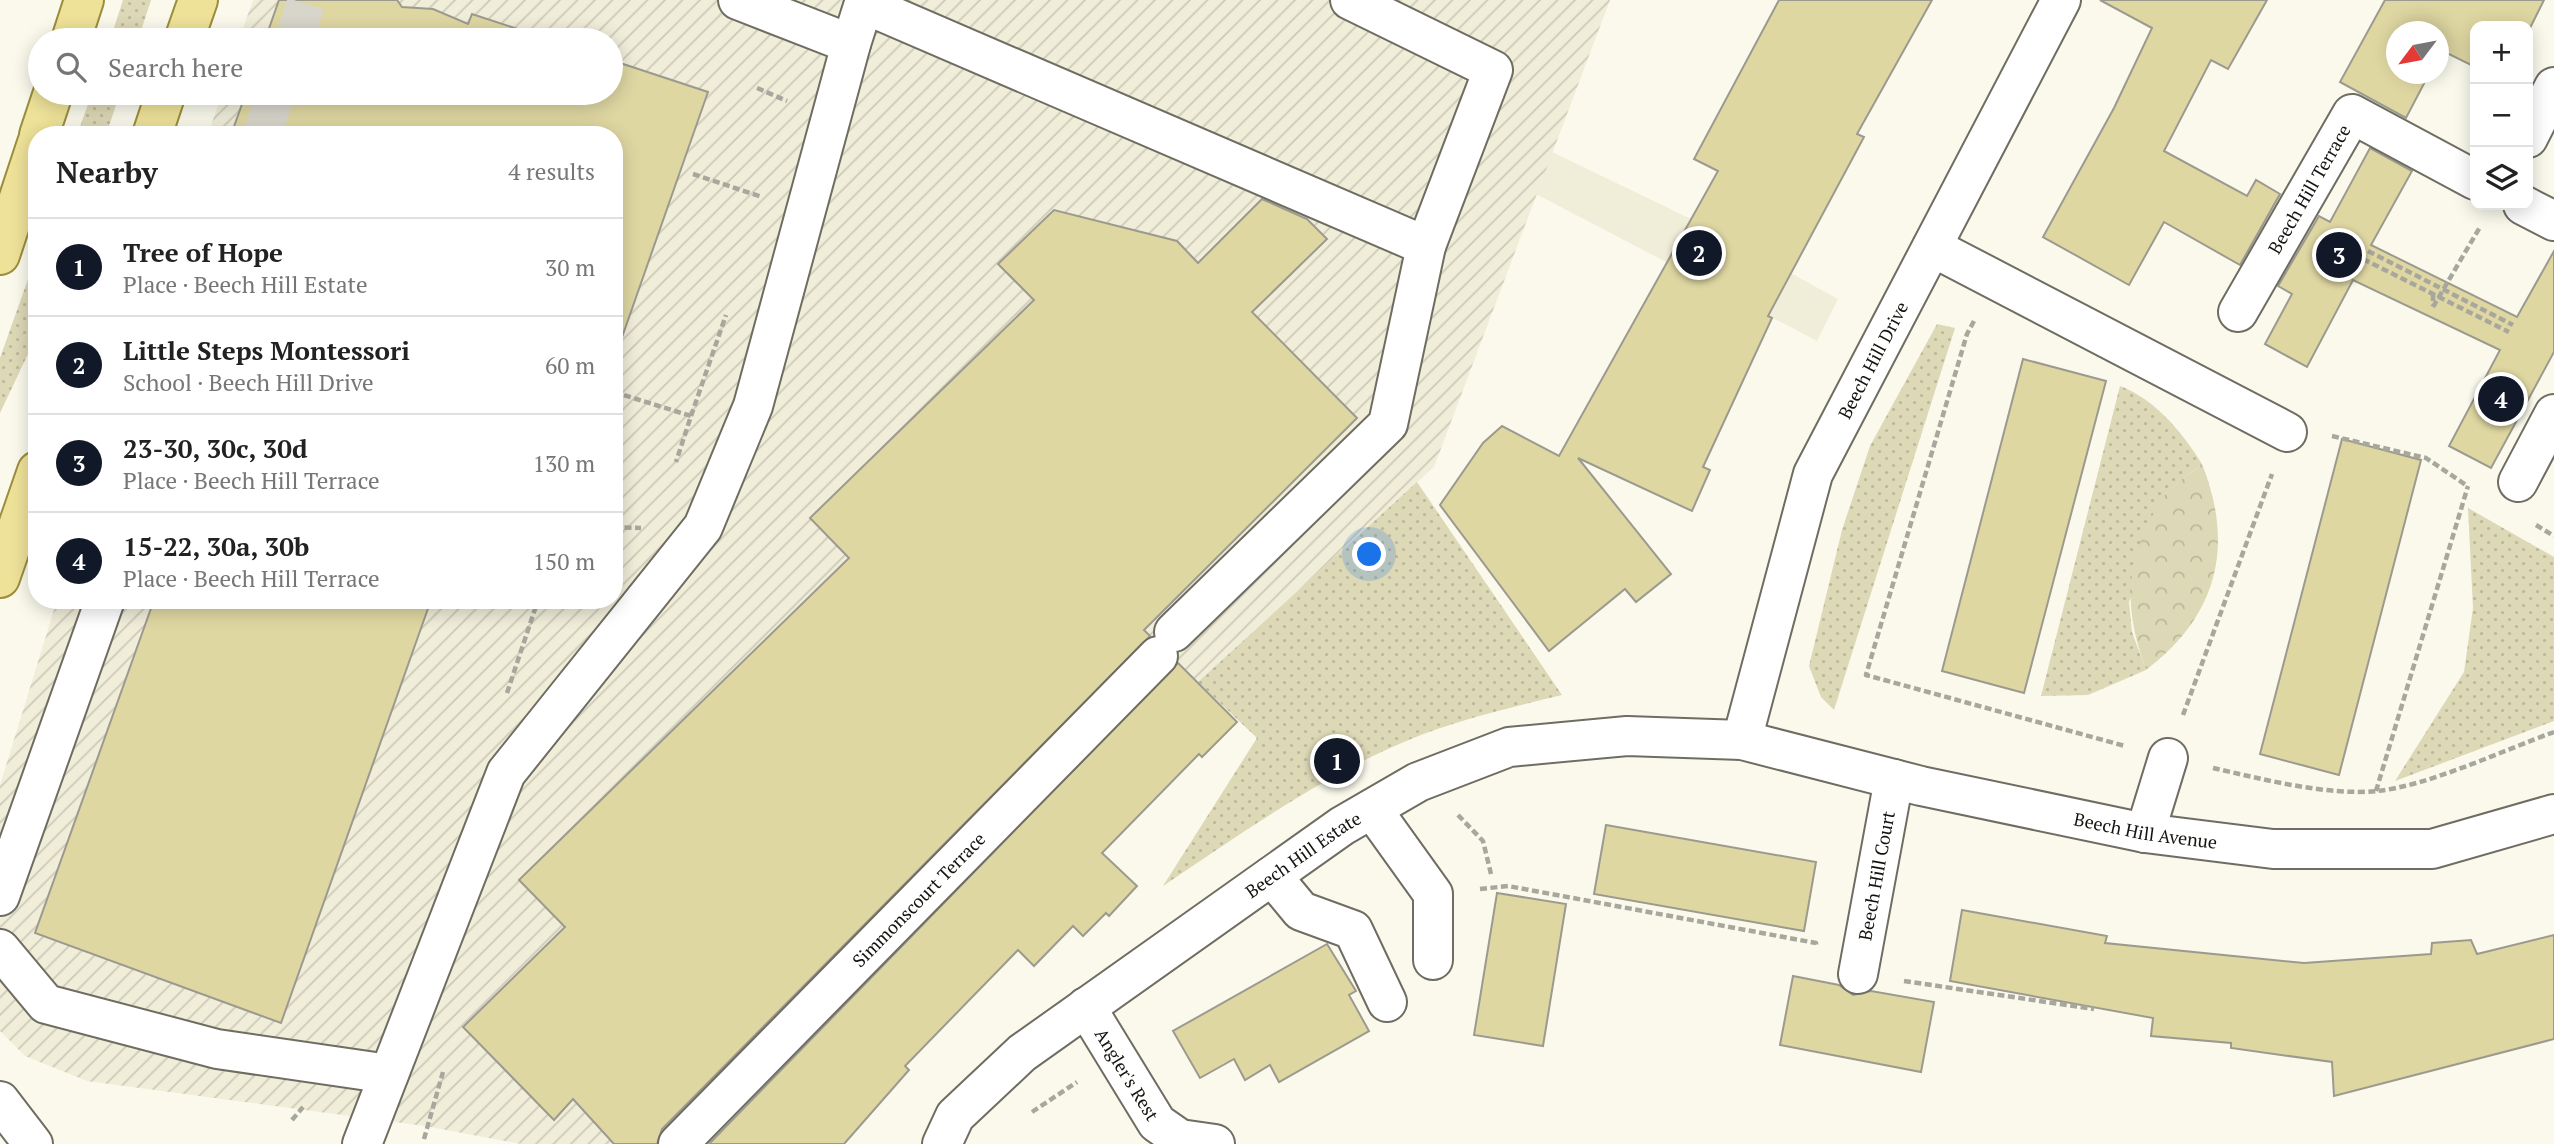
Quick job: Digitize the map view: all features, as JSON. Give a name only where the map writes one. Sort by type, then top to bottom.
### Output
[{"type":"main road","points":[[75,28],[84,0]]},
{"type":"main road","points":[[188,28],[198,0]]},
{"type":"main road","points":[[42,126],[49,105]]},
{"type":"main road","points":[[155,126],[162,105]]},
{"type":"main road","points":[[0,255],[28,170]]},
{"type":"main road","points":[[0,578],[28,497]]},
{"type":"street","points":[[738,0],[851,44]]},
{"type":"street","name":"Simmonscourt Terrace","points":[[678,1144],[1166,644],[1388,424],[1426,246],[1493,71],[1350,0]]},
{"type":"street","name":"Beech Hill Drive","points":[[1742,740],[1813,474],[2061,0]]},
{"type":"street","points":[[362,1144],[506,773],[703,527],[753,406],[851,44],[865,2],[1426,246]]},
{"type":"street","points":[[2533,128],[2554,86]]},
{"type":"street","name":"Beech Hill Terrace","points":[[2238,312],[2352,114],[2470,177]]},
{"type":"street","points":[[2533,210],[2554,221]]},
{"type":"street","points":[[1932,247],[2287,432]]},
{"type":"street","points":[[2518,482],[2554,414]]},
{"type":"street","points":[[0,896],[102,609]]},
{"type":"street","name":"Beech Hill Estate","points":[[942,1144],[955,1116],[1022,1053],[1272,876],[1372,809],[1418,782],[1509,747],[1628,736],[1742,740]]},
{"type":"street","name":"Beech Hill Avenue","points":[[1742,740],[1894,779],[2146,833],[2273,849],[2432,849],[2554,814]]},
{"type":"street","points":[[2146,833],[2168,758]]},
{"type":"street","name":"Beech Hill Court","points":[[1858,974],[1894,779]]},
{"type":"street","points":[[1372,809],[1433,894],[1433,960]]},
{"type":"street","points":[[1272,876],[1301,911],[1353,930],[1387,1002]]},
{"type":"street","points":[[0,949],[46,1004],[217,1049],[389,1074]]},
{"type":"street","name":"Angler's Rest","points":[[1086,1007],[1157,1123],[1180,1139],[1215,1144]]},
{"type":"street","points":[[0,1101],[34,1144]]},
{"type":"street","points":[[0,1140],[34,1144]]},
{"type":"path","points":[[693,174],[766,199]]},
{"type":"path","points":[[2433,294],[2433,307],[2487,215]]},
{"type":"path","points":[[2368,251],[2513,324]]},
{"type":"path","points":[[2363,259],[2509,332]]},
{"type":"path","points":[[1998,281],[1967,334],[1866,675],[2168,758],[2287,785],[2376,791],[2417,782],[2554,732]]},
{"type":"path","points":[[623,395],[691,416],[675,466]]},
{"type":"path","points":[[2168,758],[2287,432],[2341,437],[2426,458],[2477,491]]},
{"type":"path","points":[[2376,791],[2466,485]]},
{"type":"path","points":[[2532,523],[2554,536]]},
{"type":"path","points":[[623,527],[655,528]]},
{"type":"path","points":[[1456,813],[1483,841],[1490,874]]},
{"type":"path","points":[[1433,894],[1508,886],[1816,943],[1813,967],[2094,1009]]},
{"type":"path","points":[[1026,1115],[1115,1056]]},
{"type":"shaded area","points":[[253,0],[1610,0],[1434,467],[1198,682],[1144,630],[611,1140],[613,1144],[521,1144],[425,1126],[87,1081],[25,1056],[0,1031],[0,785],[54,609],[623,609],[623,126],[211,126],[218,105],[623,105],[623,28],[243,28]]},
{"type":"shaded area","points":[[1552,152],[1691,219],[1838,299],[1817,341],[1536,194]]},
{"type":"green space","points":[[123,0],[151,0],[142,28],[114,28]]},
{"type":"green space","points":[[88,105],[116,105],[109,126],[80,126]]},
{"type":"green space","points":[[28,279],[28,354],[0,413],[0,358]]},
{"type":"green space","points":[[1937,324],[1955,328],[1834,710],[1821,697],[1809,666],[1842,530],[1870,446]]},
{"type":"green space","points":[[2120,386],[2145,400],[2167,418],[2202,464],[2172,487],[2129,602],[2132,632],[2146,670],[2088,695],[2041,696]]},
{"type":"green space","points":[[2202,464],[2212,494],[2217,524],[2218,551],[2213,578],[2204,603],[2189,627],[2170,649],[2146,670],[2132,616],[2131,582],[2134,565],[2146,529],[2160,502],[2172,487]]},
{"type":"green space","points":[[1417,482],[1562,695],[1453,724],[1390,748],[1302,795],[1163,886],[1257,738],[1198,682]]},
{"type":"green space","points":[[2468,508],[2554,557],[2554,721],[2395,781],[2464,672],[2473,608]]},
{"type":"building","points":[[279,0],[397,0],[402,7],[433,9],[468,24],[472,14],[515,28],[269,28]]},
{"type":"building","points":[[1779,0],[1932,0],[1857,134],[1864,137],[1768,316],[1772,318],[1703,467],[1710,470],[1692,511],[1578,458],[1671,574],[1636,602],[1625,589],[1549,651],[1440,505],[1483,443],[1502,426],[1559,456],[1718,171],[1694,159]]},
{"type":"building","points":[[2100,0],[2267,0],[2228,69],[2211,60],[2164,151],[2247,196],[2256,180],[2280,194],[2240,265],[2164,222],[2129,285],[2043,237],[2114,108],[2152,28]]},
{"type":"building","points":[[2385,0],[2544,0],[2533,22],[2470,21],[2470,64],[2449,54],[2449,21],[2386,21],[2386,84],[2424,84],[2406,118],[2340,82]]},
{"type":"building","points":[[623,64],[708,92],[623,334],[623,126],[234,126],[242,105],[623,105]]},
{"type":"building","points":[[2370,148],[2412,171],[2371,245],[2517,317],[2554,251],[2554,352],[2491,468],[2449,446],[2500,350],[2353,280],[2307,367],[2265,344],[2292,294],[2278,286],[2319,216],[2330,222]]},
{"type":"building","points":[[1262,199],[1307,219],[1327,239],[1252,312],[1357,418],[1144,630],[1150,636],[662,1129],[657,1144],[614,1144],[573,1099],[554,1120],[463,1027],[565,927],[519,880],[849,558],[810,518],[1034,300],[998,264],[1054,210],[1177,241],[1198,263]]},
{"type":"building","points":[[2023,359],[2106,381],[2024,693],[1942,671]]},
{"type":"building","points":[[2342,439],[2421,460],[2339,775],[2260,754]]},
{"type":"building","points":[[151,609],[428,609],[281,1023],[35,933]]},
{"type":"building","points":[[1178,663],[1237,722],[1202,757],[1199,754],[1102,853],[1137,886],[1109,916],[1106,913],[1083,936],[1073,926],[1034,966],[1018,950],[905,1066],[909,1070],[844,1144],[709,1144]]},
{"type":"building","points":[[1606,825],[1816,862],[1804,931],[1594,894]]},
{"type":"building","points":[[1497,893],[1566,904],[1543,1046],[1474,1035]]},
{"type":"building","points":[[1962,910],[2107,936],[2105,943],[2304,963],[2431,954],[2432,943],[2471,940],[2477,954],[2554,935],[2554,1039],[2334,1096],[2332,1062],[2231,1048],[2231,1043],[2151,1036],[2153,1018],[1950,981]]},
{"type":"building","points":[[1327,944],[1356,991],[1349,995],[1369,1031],[1279,1082],[1270,1065],[1245,1080],[1234,1059],[1200,1078],[1173,1031]]},
{"type":"building","points":[[1793,976],[1839,985],[1853,995],[1871,991],[1934,1002],[1921,1072],[1780,1045]]},
{"type":"tunnel","points":[[298,28],[307,0]]},
{"type":"tunnel","points":[[265,126],[272,105]]},
{"type":"place","name":"Little Steps Montessori","points":[[1699,253]]},
{"type":"place","name":"23-30, 30c, 30d","points":[[2339,255]]},
{"type":"place","name":"15-22, 30a, 30b","points":[[2501,399]]},
{"type":"place","name":"Tree of Hope","points":[[1337,761]]}]
